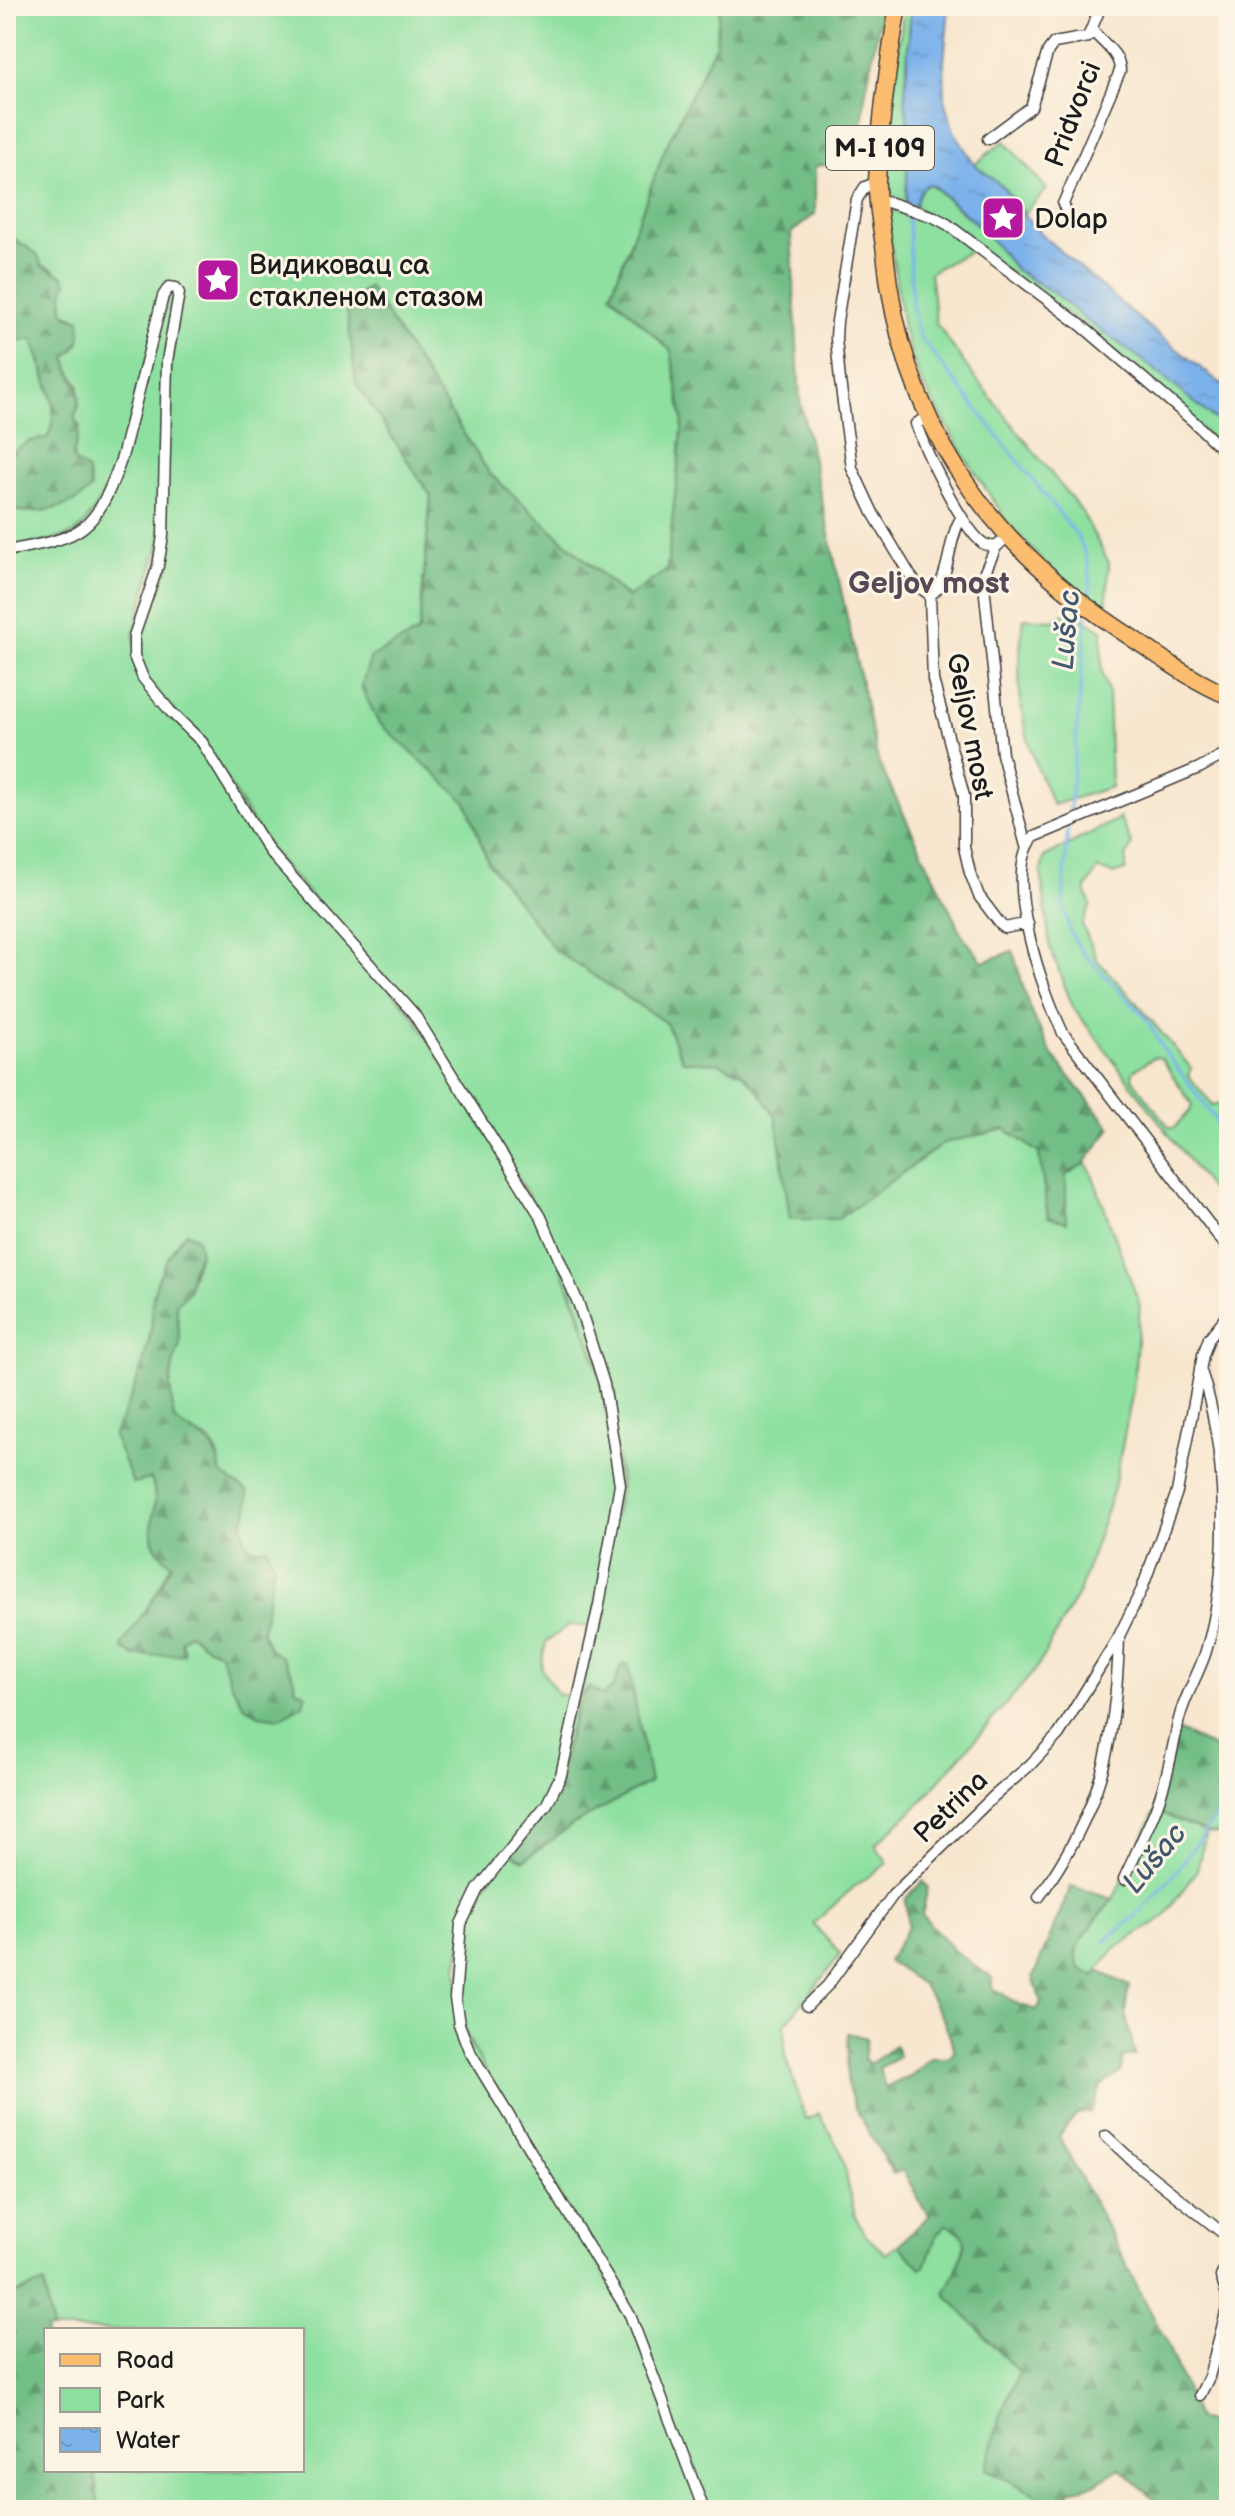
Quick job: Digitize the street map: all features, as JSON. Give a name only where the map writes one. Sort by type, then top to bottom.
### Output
[{"type":"main road","name":"M-I 109","points":[[898,6],[888,66],[877,190],[894,322],[910,375],[928,416],[953,465],[1002,542],[1079,602],[1207,686],[1229,705]]},
{"type":"main road","name":"M-I 109","points":[[1207,686],[1229,696]]},
{"type":"street","name":"Pridvorci","points":[[988,139],[1023,116],[1031,107],[1048,51],[1054,43],[1088,37],[1101,6]]},
{"type":"street","name":"Pridvorci","points":[[1072,224],[1063,204],[1120,71],[1116,54],[1092,30]]},
{"type":"street","points":[[930,595],[910,575],[852,468],[836,338],[857,199],[865,187],[947,224],[1082,326],[1229,456]]},
{"type":"street","points":[[6,551],[41,546],[74,535],[84,528],[100,506],[113,483],[122,457],[163,296],[169,287],[176,288],[179,293],[166,376],[163,536],[158,566],[134,636],[134,656],[143,678],[170,711],[202,742],[269,851],[414,1014],[541,1217],[579,1305],[604,1384],[620,1484],[599,1605],[561,1775],[547,1804],[478,1889],[468,1907],[461,1924],[455,1998],[459,2024],[469,2050],[630,2315],[704,2510]]},
{"type":"street","points":[[928,416],[916,424],[925,449],[962,517],[984,544],[1002,542]]},
{"type":"street","name":"Geljov most","points":[[962,517],[952,534],[940,583],[930,595],[933,680],[964,796],[964,847],[970,873],[979,896],[1001,925],[1005,928],[1028,923]]},
{"type":"street","points":[[1002,542],[983,576],[1002,754],[1026,846]]},
{"type":"street","points":[[1229,752],[1199,768],[1034,837],[1026,846],[1022,862],[1034,957],[1047,998],[1063,1033],[1229,1250]]},
{"type":"street","points":[[1199,768],[1229,761]]},
{"type":"street","name":"Petrina","points":[[807,2006],[828,1985],[893,1895],[1059,1734],[1119,1636],[1142,1589],[1177,1492],[1199,1366],[1209,1338],[1229,1313]]},
{"type":"street","points":[[1124,1879],[1155,1811],[1180,1716],[1205,1652],[1215,1614],[1220,1567],[1221,1497],[1213,1423],[1199,1366]]},
{"type":"street","name":"Petrina","points":[[1039,1897],[1063,1864],[1083,1828],[1098,1790],[1116,1710],[1119,1636]]},
{"type":"street","points":[[1106,2136],[1136,2164],[1227,2233],[1229,2252],[1221,2277],[1227,2295],[1227,2309],[1209,2377],[1200,2395]]},
{"type":"green space","points":[[6,6],[720,6],[716,44],[665,149],[611,294],[671,351],[683,421],[667,570],[628,598],[490,474],[369,287],[356,383],[431,496],[419,632],[371,657],[379,722],[467,802],[488,862],[555,950],[666,1023],[683,1061],[719,1063],[743,1074],[759,1091],[776,1117],[791,1219],[838,1219],[944,1143],[1005,1129],[1039,1153],[1048,1217],[1066,1221],[1066,1175],[1085,1163],[1091,1171],[1140,1306],[1133,1390],[1114,1488],[1080,1590],[1037,1668],[921,1802],[875,1845],[888,1863],[856,1885],[813,1924],[841,1954],[785,2024],[785,2054],[806,2120],[819,2113],[841,2152],[855,2216],[865,2235],[886,2254],[898,2245],[921,2268],[937,2234],[947,2223],[963,2235],[1005,2356],[1019,2373],[999,2417],[996,2436],[1048,2501],[1047,2510],[706,2510],[632,2315],[501,2100],[460,2023],[457,1966],[469,1908],[510,1853],[524,1860],[572,1825],[621,1666],[614,1686],[603,1696],[581,1695],[621,1484],[605,1383],[542,1217],[415,1013],[270,850],[203,742],[144,678],[136,656],[136,636],[159,566],[167,391],[180,293],[171,285],[133,420],[104,493],[88,519],[72,534],[6,548],[6,508],[33,511],[76,500],[80,467],[73,456],[79,385],[67,366],[66,355],[73,316],[63,310],[63,291],[55,270],[41,265],[31,250],[12,236],[6,216]]},
{"type":"green space","points":[[720,6],[882,6],[865,95],[859,161],[815,166],[815,214],[791,233],[800,400],[878,761],[961,933],[983,962],[1013,951],[1029,1007],[1052,1055],[1111,1128],[1085,1163],[1066,1175],[1066,1222],[1048,1217],[1039,1153],[1005,1129],[944,1143],[838,1219],[790,1219],[776,1117],[759,1091],[743,1074],[719,1063],[683,1061],[666,1023],[555,950],[488,862],[466,802],[378,722],[361,687],[371,657],[419,632],[431,496],[356,383],[346,302],[369,287],[490,474],[627,598],[667,570],[683,421],[671,351],[611,294],[665,149],[716,44]]},
{"type":"green space","points":[[904,6],[911,6],[905,97],[909,134],[906,203],[889,189],[883,167]]},
{"type":"green space","points":[[1004,141],[1047,189],[1024,213],[1003,187],[974,165]]},
{"type":"green space","points":[[930,184],[987,234],[1016,270],[1058,296],[1143,360],[1229,431],[1229,454],[1083,325],[915,206],[921,190]]},
{"type":"green space","points":[[898,209],[934,218],[976,248],[930,272],[936,323],[969,370],[1082,512],[1109,563],[1106,613],[1057,577],[1008,523],[920,379],[903,328],[888,224],[889,213]]},
{"type":"green space","points":[[6,216],[12,236],[37,255],[41,265],[62,275],[67,283],[62,299],[63,308],[67,315],[80,320],[79,341],[66,356],[79,391],[74,418],[80,427],[73,456],[74,461],[87,470],[91,488],[74,502],[39,511],[6,508],[6,455],[31,441],[47,438],[53,414],[50,389],[33,339],[22,341],[13,337],[6,302]]},
{"type":"green space","points":[[175,289],[169,329],[161,536],[133,636],[142,679],[201,743],[268,852],[413,1015],[539,1218],[578,1305],[602,1384],[618,1484],[592,1627],[569,1625],[546,1642],[541,1668],[558,1694],[577,1698],[559,1774],[546,1803],[467,1907],[458,2024],[629,2316],[703,2510],[99,2510],[94,2472],[304,2472],[304,2328],[52,2328],[44,2284],[6,2294],[6,552],[75,536],[114,483],[164,296]],"holes":[[[200,1253],[188,1286],[176,1304],[180,1344],[170,1386],[174,1420],[209,1440],[219,1456],[220,1473],[248,1509],[242,1522],[246,1544],[254,1549],[265,1612],[261,1632],[270,1651],[291,1671],[296,1689],[244,1706],[231,1684],[220,1652],[208,1648],[189,1633],[181,1641],[184,1654],[135,1656],[123,1645],[172,1563],[154,1545],[152,1525],[155,1503],[151,1479],[144,1480],[113,1437],[142,1368],[151,1331],[153,1294]]]},
{"type":"green space","points":[[6,302],[8,314],[33,339],[53,402],[54,425],[47,438],[31,441],[6,455]]},
{"type":"green space","points":[[1071,611],[1102,630],[1102,672],[1108,691],[1111,787],[1053,805],[1034,758],[1022,714],[1021,645],[1024,618],[1053,620]]},
{"type":"green space","points":[[1120,818],[1132,845],[1126,858],[1126,870],[1113,874],[1098,869],[1085,890],[1091,905],[1082,924],[1097,960],[1191,1068],[1189,1076],[1212,1105],[1222,1103],[1228,1110],[1229,1214],[1073,1007],[1050,948],[1041,871],[1044,857]],"holes":[[[1154,1057],[1161,1058],[1192,1105],[1174,1128],[1169,1127],[1132,1078],[1133,1071]]]},
{"type":"green space","points":[[186,1232],[197,1238],[200,1253],[191,1273],[189,1291],[176,1304],[180,1344],[170,1385],[174,1420],[211,1445],[220,1473],[248,1492],[248,1509],[242,1523],[246,1544],[254,1549],[267,1547],[274,1566],[262,1632],[270,1650],[282,1657],[291,1671],[296,1689],[306,1694],[303,1704],[280,1718],[259,1715],[244,1706],[231,1684],[220,1653],[189,1633],[181,1641],[184,1654],[135,1656],[124,1650],[122,1645],[172,1564],[154,1544],[155,1492],[151,1479],[133,1483],[113,1436],[147,1350],[153,1298],[159,1277]]},
{"type":"green space","points":[[628,1664],[650,1782],[572,1825],[524,1860],[510,1853],[549,1804],[581,1695],[590,1687],[603,1696],[614,1686],[621,1666]]},
{"type":"green space","points":[[1177,1730],[1229,1755],[1229,1795],[1206,1832],[1155,1811]]},
{"type":"green space","points":[[1229,1795],[1229,1834],[1206,1833],[1197,1870],[1164,1917],[1114,1949],[1094,1976],[1080,1969],[1075,1954],[1083,1935],[1113,1899],[1155,1811],[1206,1832]]},
{"type":"green space","points":[[923,1881],[928,1887],[922,1915],[953,1950],[992,1978],[992,1987],[1018,2004],[1037,2010],[1041,2002],[1033,1977],[1071,1886],[1113,1899],[1084,1935],[1075,1954],[1080,1969],[1094,1976],[1099,1971],[1129,1986],[1125,2012],[1135,2055],[1123,2057],[1121,2072],[1101,2086],[1091,2112],[1077,2114],[1059,2136],[1166,2341],[1197,2419],[1229,2427],[1229,2510],[1166,2510],[1120,2468],[1095,2484],[1070,2490],[1069,2510],[1047,2510],[1047,2500],[986,2469],[1000,2417],[1019,2373],[945,2293],[962,2255],[962,2234],[947,2224],[937,2234],[925,2267],[921,2268],[898,2245],[930,2215],[903,2170],[893,2174],[855,2108],[847,2083],[848,2033],[867,2038],[864,2060],[871,2064],[895,2045],[899,2057],[879,2068],[885,2088],[912,2075],[931,2058],[949,2058],[955,2051],[944,2021],[923,1985],[888,1961],[908,1927],[905,1899]]},
{"type":"green space","points":[[44,2283],[52,2328],[44,2328],[44,2472],[94,2472],[99,2510],[6,2510],[6,2294],[15,2294]]},
{"type":"water","points":[[911,6],[949,6],[944,62],[945,103],[954,131],[974,164],[1003,187],[1045,238],[1145,324],[1229,390],[1229,431],[1143,360],[1058,296],[1016,270],[987,234],[934,186],[923,187],[915,206],[906,203],[909,134],[905,97]]},
{"type":"waterway","name":"Lušac","points":[[908,211],[912,304],[919,336],[1078,537],[1089,568],[1089,600]]},
{"type":"waterway","name":"Lušac","points":[[1069,819],[1087,615]]},
{"type":"waterway","name":"Lušac","points":[[1068,826],[1063,903],[1070,932],[1082,952],[1145,1017],[1164,1050],[1229,1138]]},
{"type":"waterway","name":"Lušac","points":[[1104,1942],[1142,1910],[1170,1879],[1229,1795]]},
{"type":"place","name":"Dolap","points":[[1003,218]]},
{"type":"place","name":"Видиковац са стакленом стазом","points":[[218,280]]},
{"type":"district","name":"Geljov most","points":[[929,583]]}]
